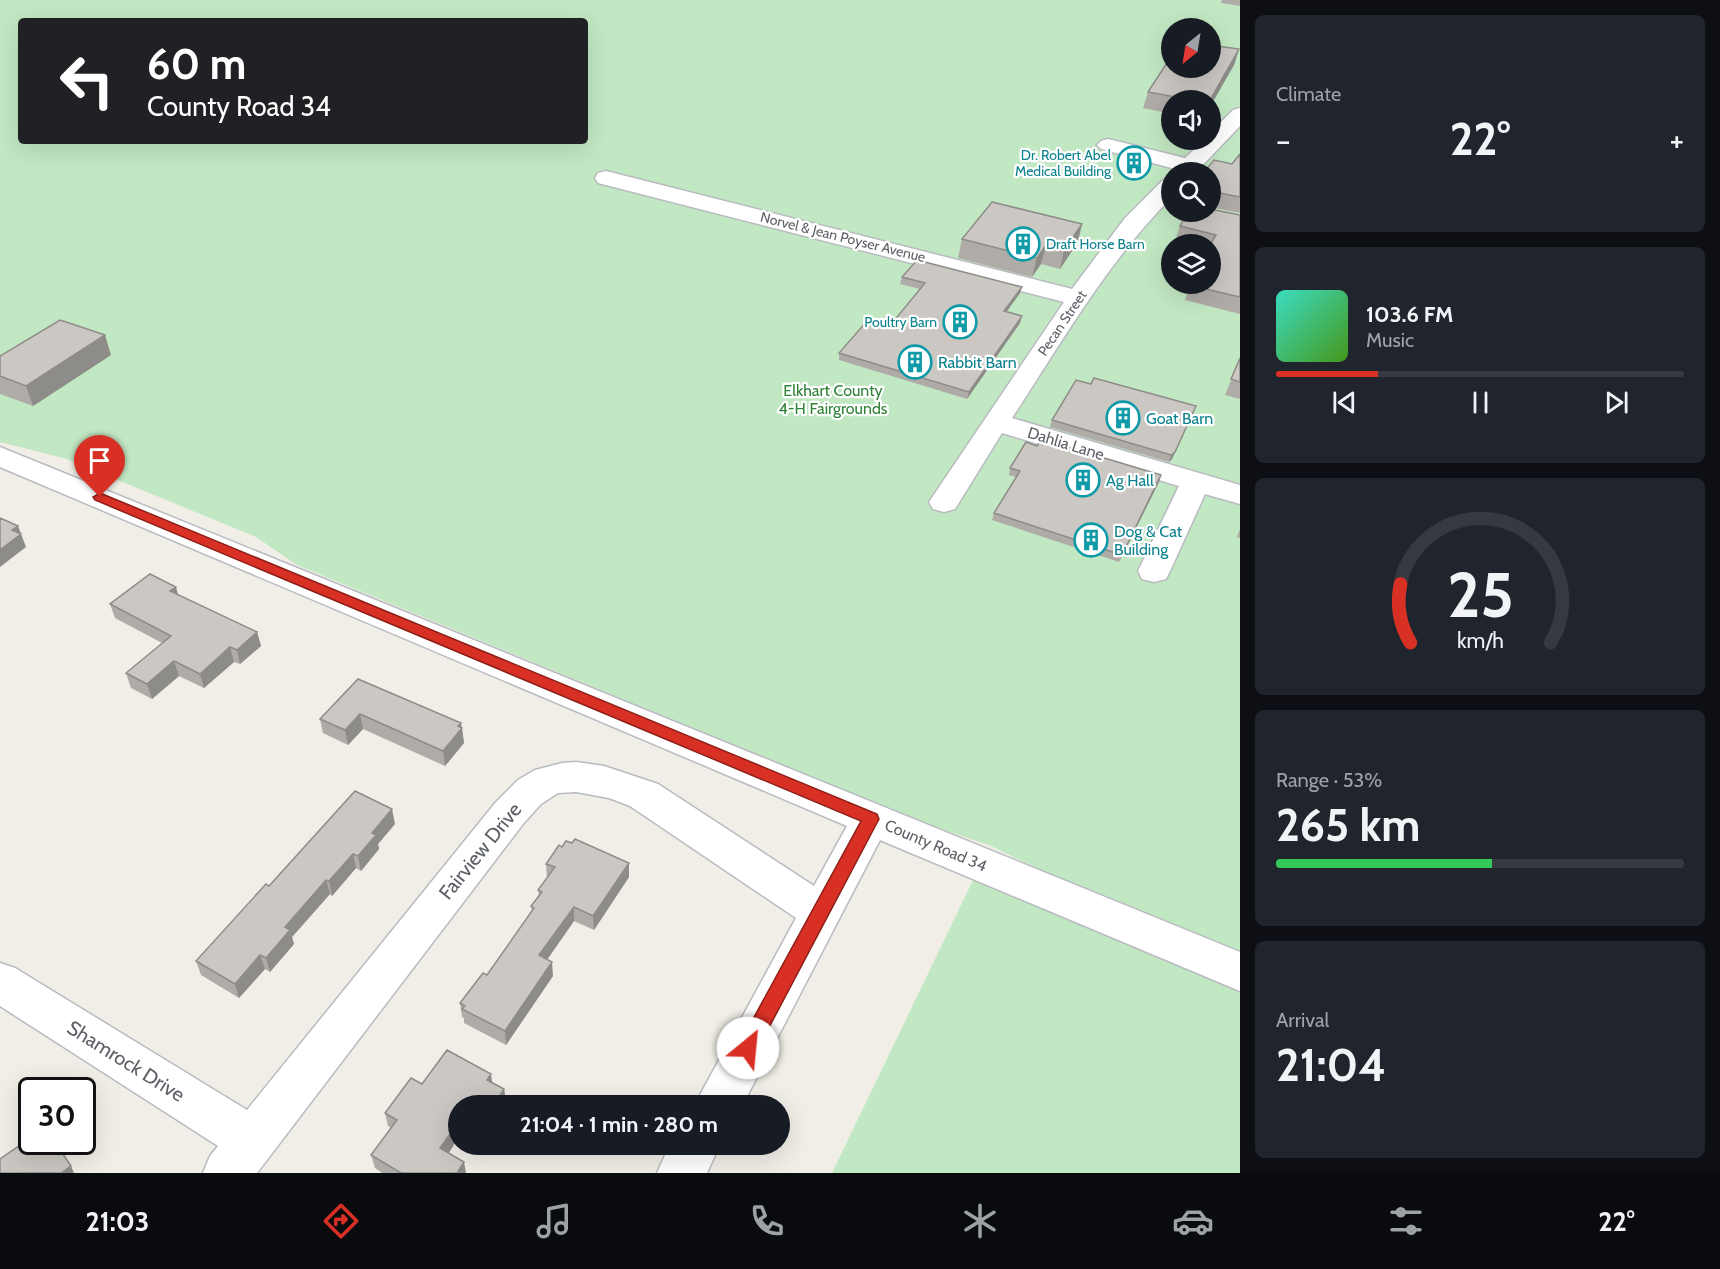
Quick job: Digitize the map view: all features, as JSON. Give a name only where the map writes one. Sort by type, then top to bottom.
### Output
[{"type":"street","points":[[1195,162],[1240,114]]},
{"type":"street","points":[[1108,145],[1165,162]]},
{"type":"street","name":"Norvel & Jean Poyser Avenue","points":[[606,178],[1078,298]]},
{"type":"street","name":"Pecan Street","points":[[944,502],[995,422],[1121,237],[1161,201]]},
{"type":"street","name":"Dahlia Lane","points":[[995,422],[1240,495]]},
{"type":"street","name":"County Road 34","points":[[0,456],[1240,972]]},
{"type":"street","points":[[1154,571],[1196,482]]},
{"type":"street","name":"Fairview Drive","points":[[239,1156],[506,817],[524,796],[537,786],[552,779],[579,777],[613,783],[644,795],[820,912]]},
{"type":"street","points":[[723,1095],[871,819]]},
{"type":"street","name":"Shamrock Drive","points":[[0,981],[239,1156]]},
{"type":"street","points":[[681,1173],[690,1155]]},
{"type":"green space","name":"Elkhart County 4-H Fairgrounds","points":[[0,0],[1240,0],[1240,954],[1055,877],[989,845],[937,828],[297,565],[256,537],[67,459],[0,442]]},
{"type":"green space","points":[[976,874],[1240,989],[1240,1173],[832,1173]]},
{"type":"building","points":[[1221,47],[1239,49],[1216,90],[1161,90],[1161,94],[1148,92],[1161,72],[1161,78],[1221,78]]},
{"type":"building","points":[[1240,154],[1240,197],[1221,193],[1221,162],[1212,162],[1214,160],[1232,164]]},
{"type":"building","points":[[992,202],[1082,224],[1064,250],[1046,245],[1037,258],[962,239]]},
{"type":"building","points":[[1221,211],[1240,215],[1240,297],[1221,293],[1221,234],[1180,226],[1182,222],[1221,222]]},
{"type":"building","points":[[917,260],[1022,287],[1004,311],[1022,316],[969,392],[839,353],[867,321],[889,327],[925,283],[902,277]]},
{"type":"building","points":[[60,320],[105,335],[26,386],[0,376],[0,356]]},
{"type":"building","points":[[1240,358],[1240,382],[1231,379]]},
{"type":"building","name":"Goat Barn","points":[[1094,378],[1196,406],[1175,452],[1171,455],[1052,420],[1076,380],[1091,384]]},
{"type":"building","points":[[1041,439],[1161,475],[1122,555],[994,513],[1020,471],[1010,468],[1026,442],[1037,446]]},
{"type":"building","points":[[0,518],[18,526],[12,530],[21,534],[0,550]]},
{"type":"building","points":[[150,574],[176,587],[170,591],[257,632],[237,650],[230,647],[200,674],[174,661],[147,684],[126,673],[171,636],[110,604]]},
{"type":"building","points":[[358,679],[461,723],[458,726],[462,728],[443,751],[360,714],[345,730],[320,719]]},
{"type":"building","points":[[355,791],[392,809],[372,833],[376,835],[358,856],[353,854],[329,881],[326,880],[285,927],[290,930],[266,958],[260,955],[235,984],[196,961],[266,884],[269,886]]},
{"type":"building","points":[[575,839],[629,863],[593,916],[574,907],[539,955],[552,962],[505,1031],[462,1009],[465,1006],[460,1003],[483,973],[487,975],[534,908],[531,906],[542,892],[538,890],[555,867],[546,864],[559,845],[562,847],[566,841],[572,843]]},
{"type":"building","points":[[447,1050],[491,1074],[487,1080],[504,1089],[500,1095],[448,1095],[448,1137],[440,1148],[448,1155],[464,1162],[457,1173],[401,1173],[371,1155],[397,1120],[385,1113],[411,1078],[422,1084]]},
{"type":"building","points":[[18,1147],[18,1155],[64,1155],[71,1166],[61,1173],[0,1173],[0,1159]]},
{"type":"place","name":"Dr. Robert Abel Medical Building","points":[[1134,163]]},
{"type":"place","name":"Draft Horse Barn","points":[[1023,244]]},
{"type":"place","name":"Poultry Barn","points":[[960,322]]},
{"type":"place","name":"Rabbit Barn","points":[[915,362]]},
{"type":"place","name":"Goat Barn","points":[[1123,418]]},
{"type":"place","name":"Ag Hall","points":[[1083,480]]},
{"type":"place","name":"Dog & Cat Building","points":[[1091,540]]},
{"type":"route","points":[[100,497],[871,819],[748,1048]]}]
